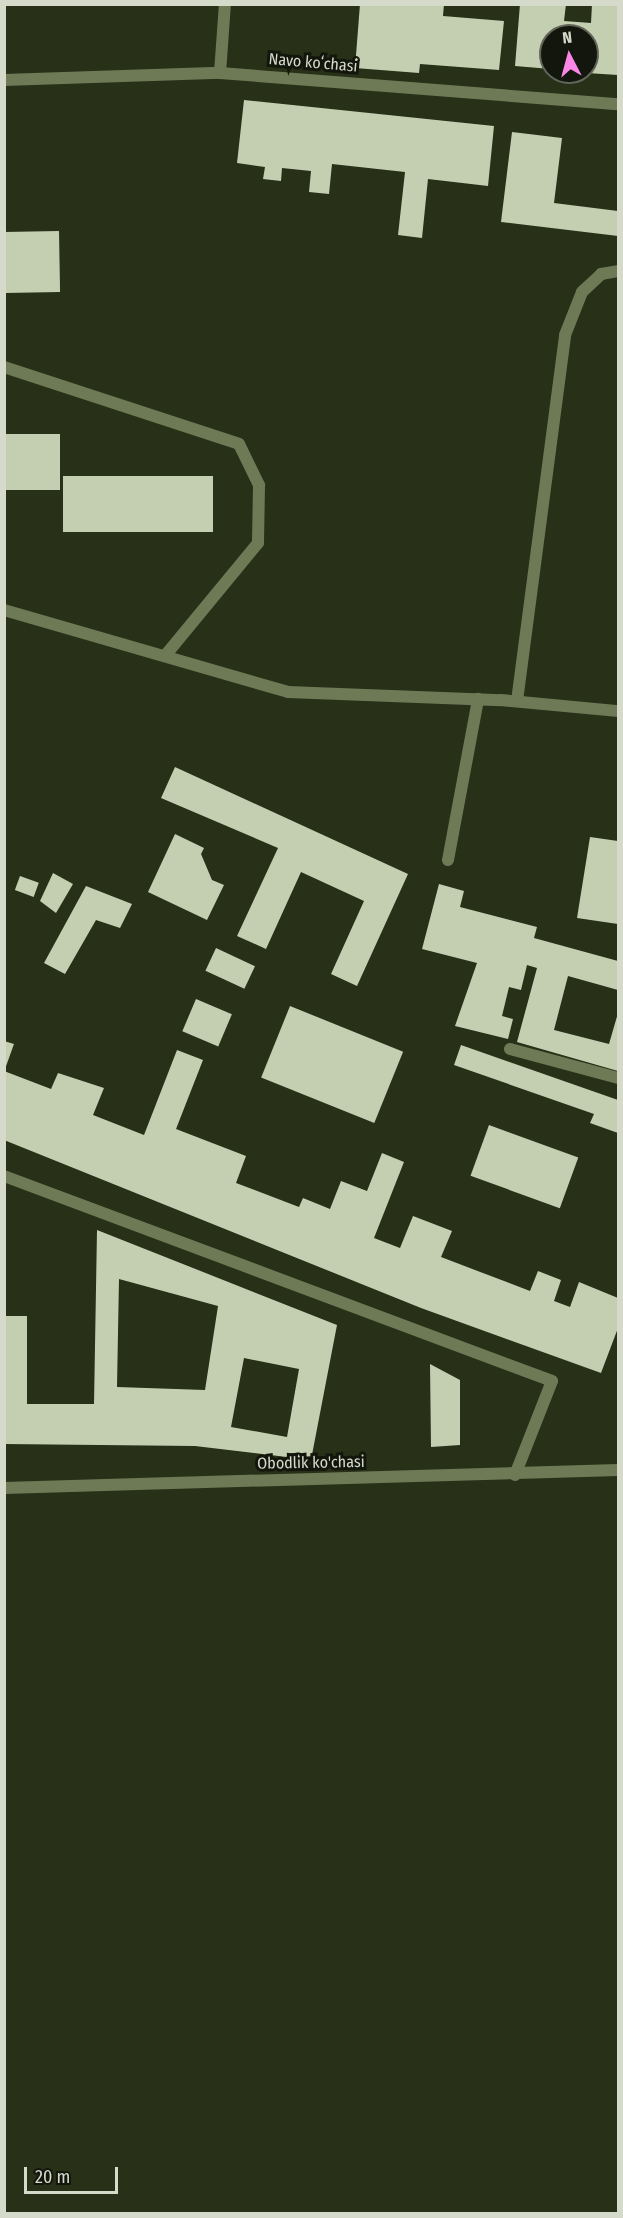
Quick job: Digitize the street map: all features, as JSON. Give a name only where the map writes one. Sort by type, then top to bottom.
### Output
[{"type":"street","points":[[220,73],[225,4]]},
{"type":"street","name":"Navo koʻchasi","points":[[4,80],[220,73],[618,104]]},
{"type":"street","points":[[517,701],[565,334],[582,292],[601,274],[618,271]]},
{"type":"street","points":[[4,367],[239,444],[259,485],[258,543],[165,656]]},
{"type":"street","points":[[4,610],[288,692],[517,701],[618,711]]},
{"type":"street","points":[[448,860],[478,699]]},
{"type":"street","points":[[510,1049],[618,1078]]},
{"type":"street","points":[[4,1176],[552,1381],[515,1475]]},
{"type":"street","name":"Obodlik ko'chasi","points":[[4,1488],[515,1475],[618,1470]]},
{"type":"building","points":[[360,4],[444,4],[443,16],[504,21],[499,70],[420,64],[419,73],[355,68]]},
{"type":"building","points":[[520,4],[566,4],[564,21],[591,23],[592,4],[618,4],[618,75],[599,74],[599,24],[539,24],[539,68],[515,66]]},
{"type":"building","points":[[244,100],[494,126],[488,186],[428,179],[422,238],[398,235],[405,172],[332,164],[329,194],[309,192],[311,171],[282,168],[281,181],[263,179],[265,167],[237,163]]},
{"type":"building","points":[[512,132],[562,138],[554,203],[618,211],[618,236],[501,222]]},
{"type":"building","points":[[59,231],[60,292],[5,293],[4,232]]},
{"type":"building","points":[[4,434],[60,434],[60,490],[4,490]]},
{"type":"building","points":[[63,476],[213,476],[213,532],[63,532]]},
{"type":"building","points":[[175,767],[408,874],[357,986],[331,974],[364,901],[301,872],[266,949],[237,936],[278,848],[161,798]]},
{"type":"building","points":[[175,834],[204,848],[201,854],[212,880],[224,885],[207,920],[148,892]]},
{"type":"building","points":[[590,837],[618,841],[618,924],[577,918]]},
{"type":"building","points":[[53,873],[73,884],[56,913],[40,901]]},
{"type":"building","points":[[20,876],[39,883],[34,897],[15,890]]},
{"type":"building","points":[[439,884],[464,891],[460,907],[537,927],[534,938],[618,961],[618,990],[568,976],[554,1030],[609,1044],[618,1013],[618,1071],[517,1042],[537,968],[527,965],[521,990],[509,987],[502,1016],[513,1019],[508,1039],[455,1026],[477,963],[422,949]]},
{"type":"building","points":[[86,886],[132,904],[120,928],[96,920],[65,974],[44,963]]},
{"type":"building","points":[[216,948],[255,966],[244,989],[205,971]]},
{"type":"building","points":[[196,999],[232,1014],[218,1046],[182,1031]]},
{"type":"building","points":[[290,1006],[403,1052],[374,1123],[261,1077]]},
{"type":"building","points":[[4,1041],[14,1044],[5,1069],[4,1069]]},
{"type":"building","points":[[461,1045],[618,1100],[618,1133],[590,1123],[594,1114],[454,1065]]},
{"type":"building","points":[[177,1050],[203,1060],[176,1129],[246,1156],[236,1183],[299,1207],[303,1198],[330,1209],[341,1181],[367,1191],[382,1153],[404,1162],[374,1238],[400,1248],[413,1216],[452,1231],[441,1257],[530,1291],[538,1271],[561,1280],[554,1301],[570,1307],[579,1282],[618,1298],[618,1328],[601,1373],[421,1308],[4,1140],[4,1071],[51,1089],[58,1073],[104,1088],[93,1115],[144,1135]]},
{"type":"building","points":[[489,1125],[578,1157],[560,1208],[471,1176]]},
{"type":"building","points":[[97,1230],[337,1325],[311,1460],[195,1446],[4,1444],[4,1316],[27,1316],[27,1404],[94,1404]],"holes":[[[119,1279],[218,1306],[205,1390],[117,1387]],[[244,1358],[299,1369],[287,1437],[231,1427]]]},
{"type":"building","points":[[430,1364],[460,1380],[460,1445],[431,1447]]}]
